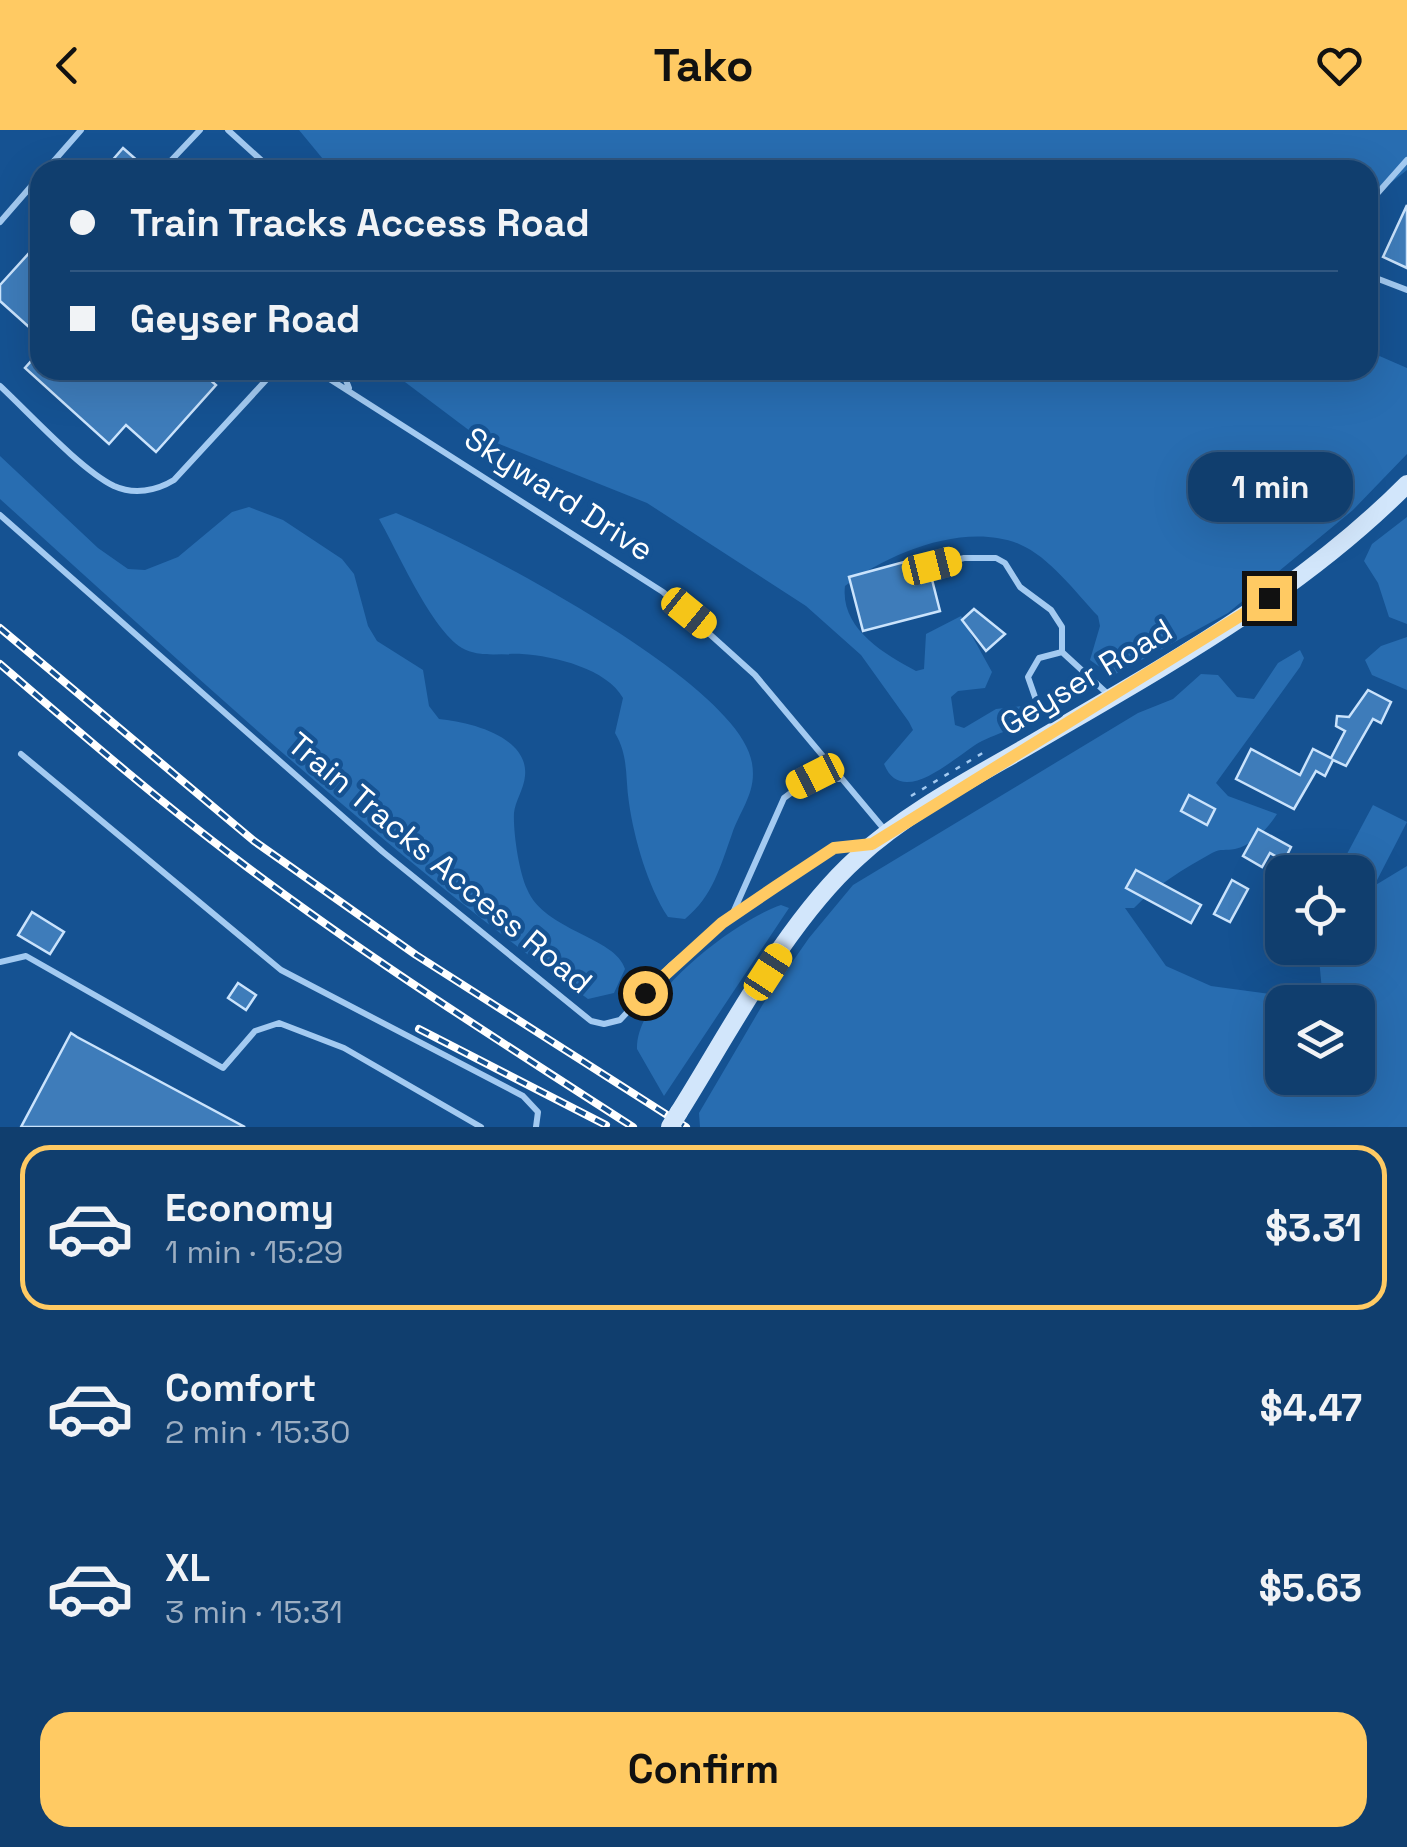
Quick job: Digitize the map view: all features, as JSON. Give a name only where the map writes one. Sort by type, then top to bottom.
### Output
[{"type":"street","name":"Geyser Road","points":[[675,1120],[789,940],[840,875],[880,839],[1302,577],[1350,540],[1407,484]]},
{"type":"lane","points":[[55,160],[81,130]]},
{"type":"lane","points":[[172,160],[200,130]]},
{"type":"lane","points":[[228,130],[261,160]]},
{"type":"lane","points":[[1378,193],[1407,160]]},
{"type":"lane","points":[[0,222],[30,188]]},
{"type":"lane","points":[[1378,280],[1407,290]]},
{"type":"lane","name":"Skyward Drive","points":[[0,386],[112,485],[140,491],[160,488],[174,480],[266,380]]},
{"type":"lane","name":"Skyward Drive","points":[[334,380],[664,592],[755,675],[845,782],[880,839]]},
{"type":"lane","points":[[346,380],[350,389]]},
{"type":"lane","name":"Train Tracks Access Road","points":[[0,515],[383,852],[591,1021],[604,1024],[620,1020],[671,965],[732,916],[834,848],[880,839]]},
{"type":"lane","points":[[932,566],[964,558],[996,558],[1006,563],[1020,588],[1051,610],[1062,627],[1062,652],[1111,698]]},
{"type":"lane","points":[[1059,728],[1035,697],[1028,677],[1039,658],[1062,652]]},
{"type":"lane","points":[[21,754],[282,970],[524,1096],[538,1112],[536,1127]]},
{"type":"lane","points":[[732,916],[784,798],[815,776],[831,775],[845,782]]},
{"type":"lane","points":[[0,962],[26,956],[224,1068],[255,1031],[279,1023],[344,1048],[481,1127]]},
{"type":"shaded area","points":[[299,130],[1407,130],[1407,170],[1378,193],[1378,160],[324,160]]},
{"type":"shaded area","points":[[1378,355],[1407,368],[1407,454],[1353,510],[1228,613],[1112,676],[1090,660],[1100,626],[1098,616],[1052,566],[1019,544],[975,537],[928,544],[883,562],[845,586],[849,615],[857,627],[878,648],[916,671],[924,669],[926,634],[961,616],[992,672],[985,688],[958,691],[951,697],[955,725],[964,728],[996,709],[1031,705],[1035,713],[982,741],[931,775],[904,782],[893,777],[884,764],[913,730],[909,722],[861,655],[806,606],[647,503],[474,434],[402,380],[1378,380]]},
{"type":"shaded area","points":[[0,456],[98,548],[128,569],[145,570],[178,557],[232,512],[249,507],[283,520],[342,559],[354,574],[368,626],[377,641],[423,670],[429,706],[439,719],[496,734],[518,751],[525,776],[515,808],[514,830],[527,889],[548,915],[619,958],[625,969],[614,993],[588,999],[435,881],[287,757],[0,499]]},
{"type":"shaded area","points":[[396,513],[482,554],[598,619],[702,694],[736,730],[752,763],[750,791],[714,880],[685,919],[668,917],[638,847],[625,759],[615,733],[623,698],[605,679],[564,661],[522,654],[483,654],[462,648],[427,608],[379,519]]},
{"type":"shaded area","points":[[1407,517],[1407,624],[1389,617],[1378,583],[1364,561],[1372,544]]},
{"type":"shaded area","points":[[1407,637],[1407,690],[1372,675],[1365,660],[1381,646]]},
{"type":"shaded area","points":[[1300,650],[1304,658],[1300,667],[1216,783],[1228,796],[1277,814],[1248,844],[1212,853],[1161,885],[1134,908],[1125,908],[1166,966],[1211,986],[1265,993],[1265,1095],[1375,1095],[1375,985],[1321,985],[1320,965],[1375,965],[1375,885],[1407,866],[1407,1127],[700,1127],[699,1113],[763,1004],[809,938],[853,885],[1138,713],[1173,699],[1201,674],[1218,675],[1237,697],[1254,699],[1278,663]]},
{"type":"shaded area","points":[[1373,805],[1407,822],[1375,884],[1375,855],[1346,855]]},
{"type":"shaded area","points":[[781,905],[789,908],[664,1096],[637,1049],[641,1028],[652,1006],[715,943]]},
{"type":"building","points":[[123,148],[137,160],[113,160]]},
{"type":"building","points":[[1407,205],[1407,268],[1383,257]]},
{"type":"building","points":[[30,252],[30,328],[0,301],[0,285]]},
{"type":"building","points":[[38,380],[210,380],[216,385],[156,452],[126,425],[109,444]]},
{"type":"building","points":[[926,556],[940,611],[863,631],[849,577]]},
{"type":"building","points":[[974,609],[1005,634],[986,651],[962,620]]},
{"type":"building","points":[[1368,690],[1391,702],[1381,723],[1373,719],[1346,766],[1333,760],[1325,776],[1316,771],[1294,809],[1236,779],[1251,749],[1300,775],[1313,749],[1331,758],[1345,731],[1336,726],[1337,716],[1349,717]]},
{"type":"building","points":[[1189,795],[1215,809],[1207,825],[1181,811]]},
{"type":"building","points":[[1258,829],[1291,847],[1287,855],[1265,855],[1262,867],[1243,856]]},
{"type":"building","points":[[1136,870],[1201,905],[1191,923],[1126,888]]},
{"type":"building","points":[[1232,880],[1248,889],[1230,922],[1214,914]]},
{"type":"building","points":[[32,912],[64,932],[50,954],[18,935]]},
{"type":"building","points":[[238,983],[256,995],[246,1010],[228,998]]},
{"type":"building","points":[[71,1033],[77,1037],[245,1127],[21,1127]]},
{"type":"railway","points":[[0,628],[254,841],[416,955],[686,1127]]},
{"type":"railway","points":[[0,664],[175,811],[283,894],[633,1127]]},
{"type":"railway","points":[[419,1029],[606,1125]]},
{"type":"route","points":[[645,993],[671,965],[722,923],[834,848],[872,844],[963,784],[1171,662],[1269,598]]}]
